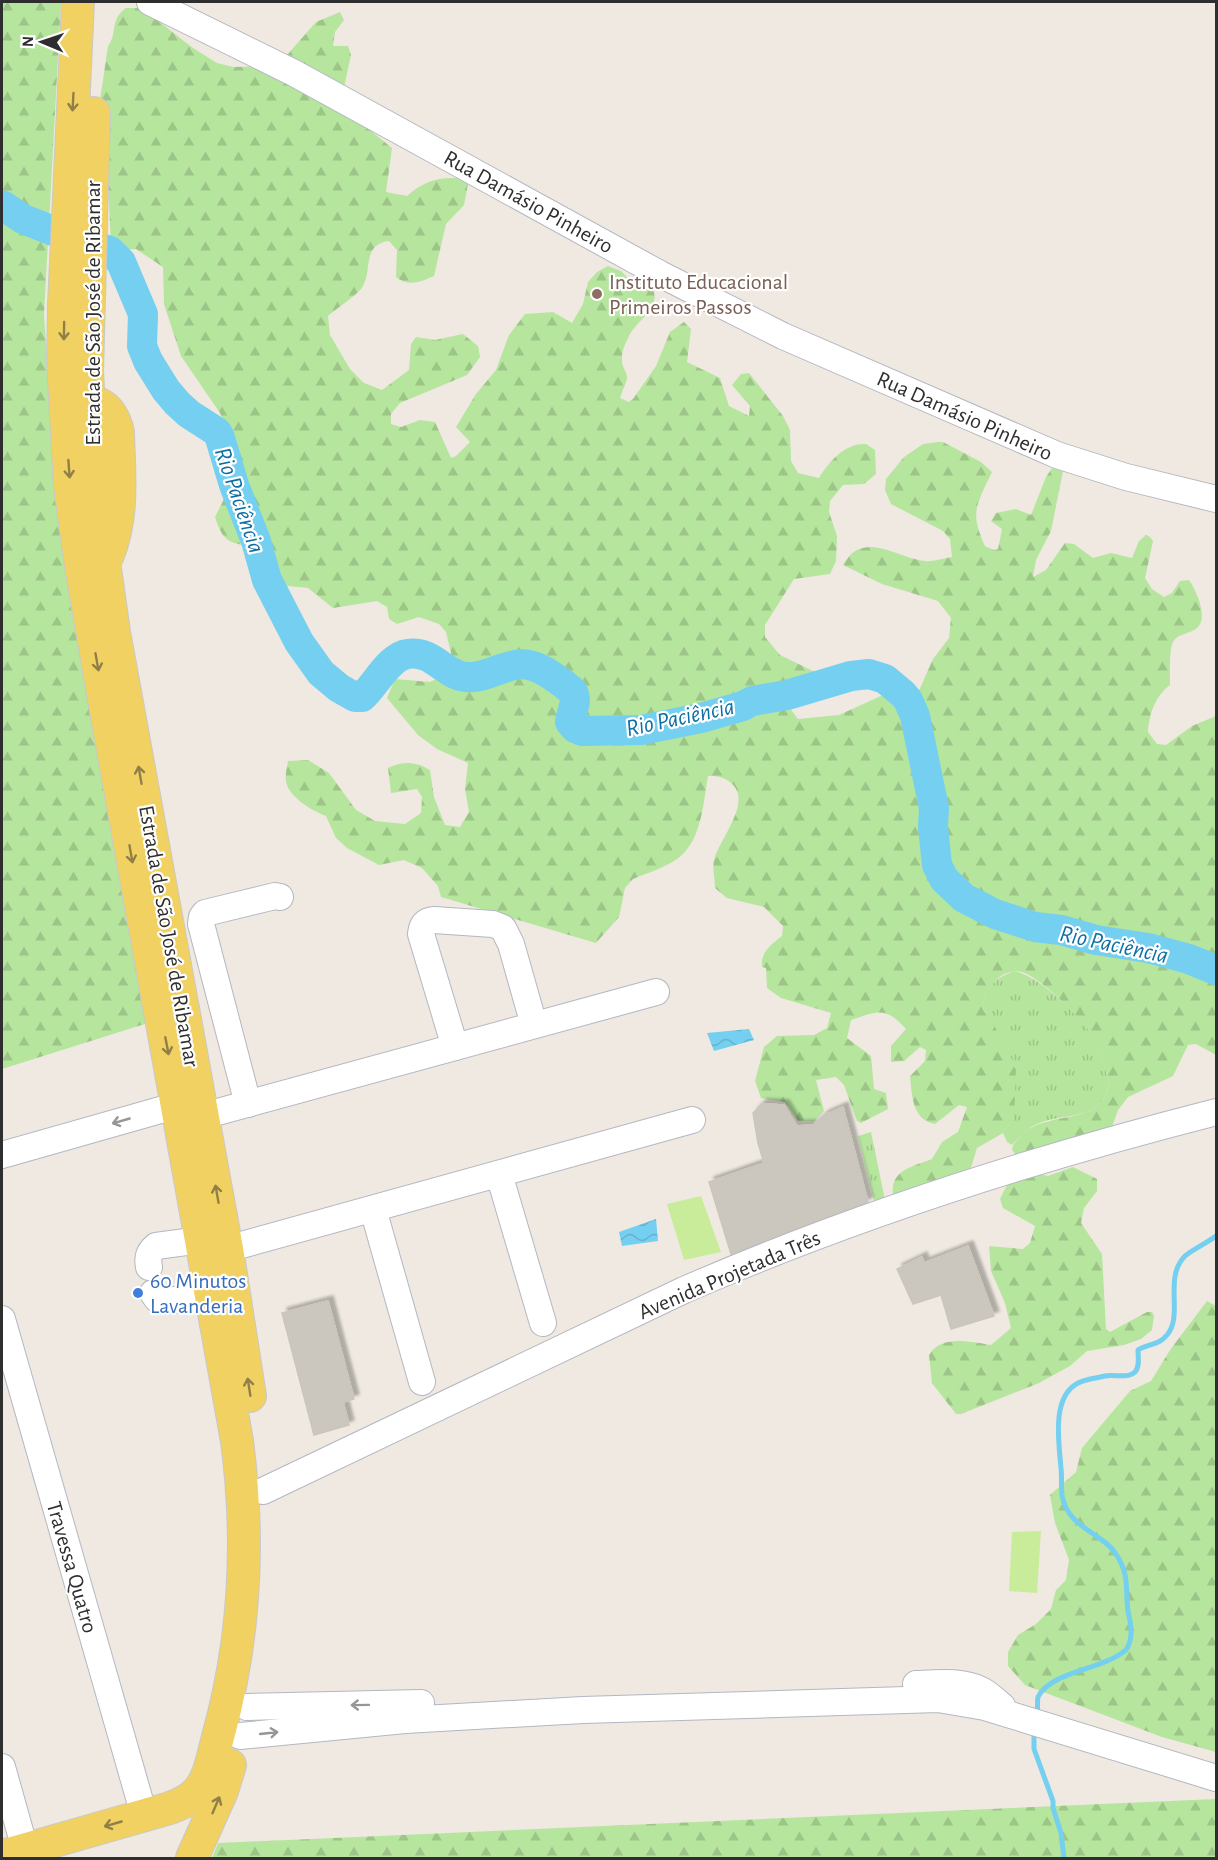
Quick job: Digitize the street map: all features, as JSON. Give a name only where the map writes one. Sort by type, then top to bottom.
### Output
[{"type":"main road","name":"Estrada de São José de Ribamar","points":[[78,2],[77,406],[70,486],[81,566],[146,936],[190,1110]]},
{"type":"main road","name":"Estrada de São José de Ribamar","points":[[79,215],[98,2]]},
{"type":"main road","name":"Estrada de São José de Ribamar","points":[[77,406],[97,403],[108,410],[116,423],[118,432],[119,519],[104,564],[190,1110],[214,1244],[257,1438],[263,1491],[266,1563],[260,1642],[243,1722],[222,1791],[192,1858]]},
{"type":"main road","name":"Estrada de São José de Ribamar","points":[[13,1852],[157,1812],[187,1801],[198,1792],[207,1777],[232,1677],[243,1597],[244,1510],[240,1469],[212,1297],[214,1244]]},
{"type":"main road","points":[[157,1812],[176,1815],[180,1825],[180,1838],[173,1858]]},
{"type":"street","name":"Rua Damásio Pinheiro","points":[[150,2],[294,73],[660,274],[783,336],[1057,455],[1126,477],[1216,499]]},
{"type":"street","points":[[248,1104],[201,917],[205,913],[275,896],[280,897]]},
{"type":"street","points":[[455,1047],[421,934],[422,926],[427,921],[493,924],[503,928],[511,944],[534,1025]]},
{"type":"street","points":[[2,1155],[190,1110],[248,1104],[656,992]]},
{"type":"street","name":"Avenida Projetada Três","points":[[263,1491],[684,1290],[748,1262],[1024,1165],[1216,1112]]},
{"type":"street","points":[[149,1267],[147,1258],[156,1246],[214,1244],[373,1209],[692,1120]]},
{"type":"street","points":[[499,1174],[543,1323]]},
{"type":"street","points":[[373,1209],[422,1382]]},
{"type":"street","points":[[153,1293],[157,1299],[163,1301],[212,1297]]},
{"type":"street","name":"Travessa Quatro","points":[[2,1319],[157,1812]]},
{"type":"street","points":[[243,1722],[405,1712],[765,1696],[988,1702],[1017,1717],[1216,1778]]},
{"type":"street","points":[[2,1767],[13,1852]]},
{"type":"green space","points":[[2,2],[61,2],[44,315],[60,534],[71,606],[148,1023],[2,1069]]},
{"type":"green space","points":[[126,8],[137,8],[148,13],[193,48],[217,63],[233,67],[273,66],[288,54],[316,22],[340,12],[344,20],[335,32],[333,46],[348,46],[351,55],[340,106],[392,148],[386,192],[407,196],[420,186],[434,180],[465,179],[468,184],[464,205],[446,224],[434,276],[410,283],[401,280],[396,277],[397,250],[389,241],[380,244],[371,253],[367,275],[361,289],[328,316],[330,335],[350,369],[364,383],[382,390],[409,370],[411,344],[416,337],[435,340],[463,334],[478,346],[480,357],[467,375],[400,403],[391,414],[391,424],[401,427],[420,420],[435,422],[451,458],[456,456],[470,442],[456,427],[476,394],[496,370],[509,335],[525,314],[553,312],[572,323],[583,304],[588,282],[597,272],[608,266],[621,271],[635,285],[653,290],[655,296],[651,308],[633,329],[624,347],[622,361],[627,379],[620,398],[629,402],[633,399],[656,366],[670,332],[684,322],[691,329],[687,362],[720,378],[729,406],[749,416],[750,406],[732,385],[741,374],[749,373],[783,416],[790,430],[791,461],[798,473],[819,478],[832,460],[844,450],[866,444],[875,450],[876,474],[864,484],[843,485],[830,501],[829,512],[837,536],[836,561],[830,574],[794,579],[765,625],[765,637],[780,655],[823,676],[789,707],[798,719],[839,715],[883,695],[904,698],[917,695],[933,659],[949,638],[951,618],[938,601],[882,584],[843,565],[851,554],[870,547],[924,561],[952,557],[950,539],[943,531],[891,504],[885,490],[886,479],[904,457],[923,444],[943,442],[981,462],[992,472],[979,501],[976,516],[985,546],[994,550],[998,549],[1002,529],[991,521],[996,513],[1016,509],[1031,515],[1046,477],[1052,468],[1063,471],[1051,531],[1036,560],[1033,577],[1046,570],[1065,543],[1074,544],[1093,558],[1111,553],[1132,558],[1139,541],[1146,535],[1150,537],[1153,541],[1145,578],[1152,589],[1164,597],[1172,593],[1180,581],[1189,580],[1198,597],[1202,618],[1197,628],[1173,642],[1170,656],[1170,685],[1160,695],[1154,706],[1148,732],[1157,744],[1166,745],[1192,726],[1216,716],[1216,1055],[1196,1044],[1188,1045],[1173,1076],[1128,1097],[1118,1110],[1104,1150],[1039,1156],[1016,1155],[1012,1150],[1014,1145],[1030,1129],[1043,1123],[1085,1113],[1096,1107],[1105,1097],[1109,1082],[1097,1045],[1078,1018],[1060,999],[1030,976],[1022,972],[1008,972],[992,985],[983,1004],[1016,1067],[1014,1118],[1003,1133],[977,1148],[970,1171],[894,1201],[894,1183],[897,1177],[908,1168],[932,1159],[942,1142],[958,1132],[967,1107],[959,1105],[935,1124],[927,1122],[922,1117],[915,1106],[910,1076],[925,1061],[926,1050],[920,1047],[904,1061],[891,1062],[891,1046],[906,1029],[893,1017],[881,1012],[851,1020],[847,1038],[871,1056],[874,1089],[886,1093],[888,1109],[861,1123],[857,1121],[844,1085],[836,1077],[816,1080],[824,1111],[814,1121],[798,1121],[785,1102],[761,1098],[755,1081],[764,1047],[777,1036],[814,1035],[827,1028],[831,1013],[781,998],[767,988],[766,968],[762,967],[763,957],[774,942],[782,936],[783,926],[764,907],[727,898],[715,888],[714,860],[732,823],[738,803],[738,794],[734,786],[725,779],[708,776],[703,810],[692,842],[677,859],[633,879],[625,888],[619,917],[596,943],[441,897],[438,886],[422,868],[404,860],[379,865],[347,848],[336,838],[326,816],[302,803],[291,793],[286,781],[288,761],[308,760],[329,773],[356,810],[375,821],[405,824],[421,813],[422,797],[417,789],[391,793],[388,768],[404,763],[420,765],[430,770],[434,797],[445,825],[460,827],[469,812],[465,789],[468,763],[437,749],[418,735],[387,698],[395,679],[430,682],[448,673],[452,657],[446,632],[439,624],[419,617],[397,624],[389,619],[387,607],[377,601],[333,608],[308,588],[278,585],[266,573],[258,548],[230,541],[218,526],[215,517],[227,493],[245,484],[243,466],[220,413],[181,356],[164,304],[163,267],[136,249],[117,250],[111,244],[108,183],[100,158],[100,100],[108,46],[113,37],[117,17]]},
{"type":"green space","points":[[1014,971],[1046,987],[1086,1026],[1098,1045],[1109,1082],[1106,1094],[1093,1109],[1038,1124],[1012,1145],[1007,1142],[1003,1133],[1014,1118],[983,1004],[987,992],[994,983]]},
{"type":"green space","points":[[871,1132],[885,1200],[875,1204],[858,1136]]},
{"type":"green space","points":[[1073,1167],[1097,1179],[1097,1191],[1084,1208],[1081,1223],[1102,1254],[1106,1329],[1110,1332],[1147,1312],[1152,1312],[1154,1316],[1152,1330],[1141,1339],[1124,1345],[1087,1351],[1070,1366],[1039,1383],[956,1414],[932,1383],[929,1355],[934,1348],[949,1342],[966,1341],[991,1345],[1011,1328],[1005,1303],[991,1271],[989,1246],[1023,1249],[1030,1243],[1035,1226],[1003,1208],[1000,1199],[1008,1183],[1039,1174],[1048,1176]]},
{"type":"green space","points":[[701,1196],[721,1252],[684,1260],[667,1204]]},
{"type":"green space","points":[[1207,1301],[1216,1306],[1216,1752],[1162,1737],[1025,1685],[1008,1666],[1008,1652],[1018,1635],[1036,1624],[1051,1609],[1056,1590],[1066,1580],[1069,1560],[1055,1523],[1050,1495],[1076,1472],[1082,1448],[1130,1391],[1151,1381],[1170,1350]]},
{"type":"green space","points":[[1041,1531],[1037,1593],[1009,1591],[1012,1532]]},
{"type":"green space","points":[[1216,1799],[1216,1858],[212,1858],[218,1843]]},
{"type":"water","points":[[749,1029],[754,1040],[714,1051],[707,1033]]},
{"type":"water","points":[[656,1219],[658,1241],[622,1246],[619,1232]]},
{"type":"building","points":[[762,1104],[784,1105],[797,1126],[813,1125],[825,1115],[843,1107],[868,1202],[731,1254],[709,1182],[764,1163],[753,1113]]},
{"type":"building","points":[[968,1246],[994,1316],[951,1329],[941,1295],[913,1304],[897,1269],[922,1257],[924,1263]]},
{"type":"building","points":[[328,1301],[354,1399],[343,1402],[349,1425],[314,1435],[282,1313]]},
{"type":"waterway","name":"Rio Paciência","points":[[2,205],[23,219],[110,251],[121,262],[143,314],[142,346],[148,361],[177,403],[189,414],[217,432],[234,485],[256,541],[267,580],[299,642],[321,673],[339,688],[355,697],[362,697],[395,660],[408,654],[425,656],[451,672],[466,677],[478,676],[509,666],[529,665],[548,673],[572,690],[575,702],[570,722],[582,731],[641,730],[701,718],[743,706],[752,701],[787,695],[851,676],[869,674],[885,679],[908,700],[915,716],[934,808],[933,827],[937,865],[944,879],[964,898],[995,914],[1035,927],[1061,930],[1096,940],[1148,948],[1189,959],[1216,970]]},
{"type":"waterway","points":[[1037,1716],[1038,1697],[1051,1683],[1118,1656],[1126,1650],[1131,1636],[1126,1582],[1116,1554],[1103,1541],[1078,1523],[1065,1506],[1062,1495],[1058,1434],[1060,1409],[1069,1390],[1078,1383],[1105,1376],[1129,1375],[1137,1370],[1138,1350],[1160,1341],[1172,1327],[1175,1275],[1179,1265],[1185,1256],[1216,1236]]},
{"type":"waterway","points":[[1034,1730],[1034,1749],[1053,1801],[1064,1858]]},
{"type":"place","name":"Instituto Educacional Primeiros Passos","points":[[597,294]]},
{"type":"place","name":"60 Minutos Lavanderia","points":[[138,1293]]}]
